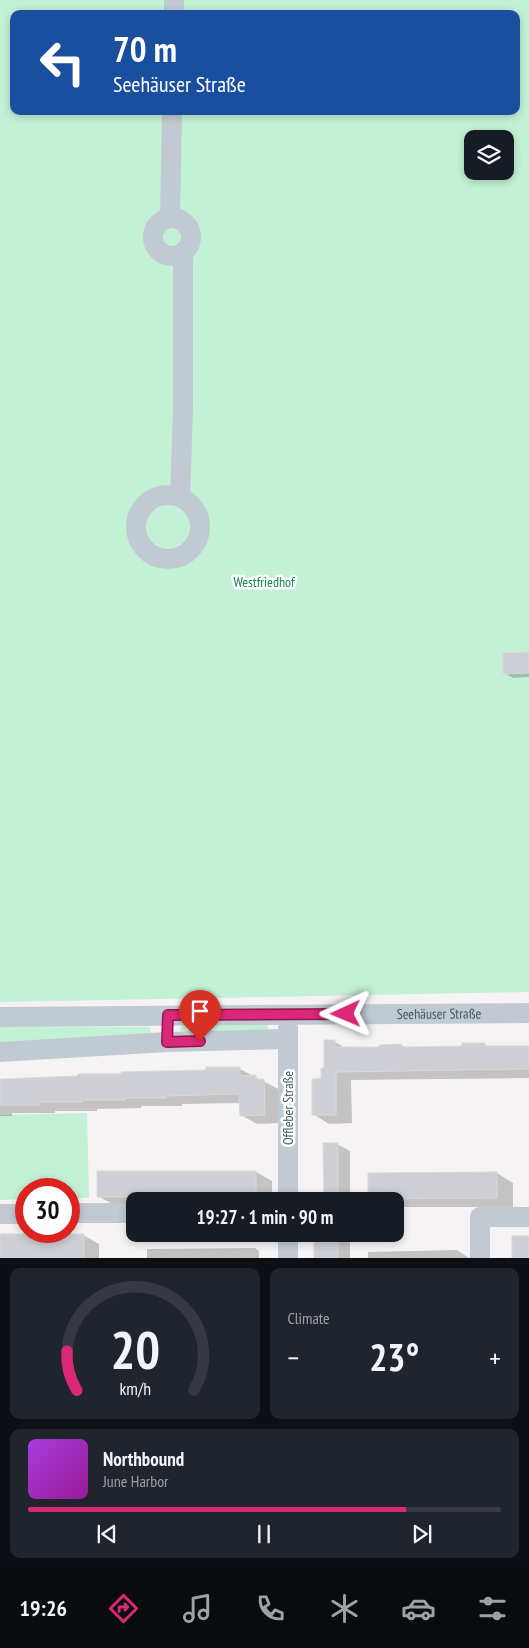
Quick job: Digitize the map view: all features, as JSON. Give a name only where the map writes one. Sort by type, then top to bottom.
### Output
[{"type":"street","points":[[170,218],[172,115]]},
{"type":"street","points":[[170,218],[176,218],[185,222],[192,235],[188,248],[177,256],[167,256],[159,251],[155,246],[153,237],[154,230],[162,220],[170,218]]},
{"type":"street","points":[[180,497],[183,411],[183,253]]},
{"type":"street","name":"Seehäuser Straße","points":[[0,1017],[529,1012]]},
{"type":"street","points":[[167,1042],[168,1015]]},
{"type":"street","name":"Offleber Straße","points":[[288,1015],[288,1192]]},
{"type":"street","points":[[0,1052],[167,1042],[288,1039]]},
{"type":"street","points":[[80,1213],[126,1213]]},
{"type":"street","points":[[0,1214],[15,1214]]},
{"type":"street","points":[[480,1258],[480,1217],[529,1216]]},
{"type":"street","points":[[288,1242],[288,1258]]},
{"type":"green space","name":"Westfriedhof","points":[[0,0],[529,0],[529,992],[0,1002]]},
{"type":"green space","points":[[185,1024],[267,1024],[269,1029],[268,1032],[184,1034],[180,1031],[180,1028]]},
{"type":"green space","points":[[0,1026],[150,1027],[151,1034],[0,1046]]},
{"type":"green space","points":[[87,1113],[89,1198],[80,1198],[80,1178],[15,1178],[15,1199],[0,1200],[0,1115]]},
{"type":"building","points":[[529,652],[529,673],[503,674],[503,653]]},
{"type":"building","points":[[324,1040],[335,1040],[335,1047],[379,1047],[379,1045],[401,1044],[401,1047],[462,1046],[462,1043],[485,1043],[485,1046],[529,1046],[529,1069],[336,1072],[336,1115],[312,1115],[312,1079],[321,1078],[321,1068],[324,1068]]},
{"type":"building","points":[[206,1067],[240,1067],[240,1076],[256,1075],[256,1079],[264,1079],[265,1115],[240,1116],[239,1094],[125,1098],[125,1100],[82,1100],[82,1102],[39,1102],[39,1105],[0,1105],[0,1079],[78,1076],[78,1074],[121,1074],[121,1072],[206,1070]]},
{"type":"building","points":[[323,1143],[338,1143],[338,1192],[324,1192]]},
{"type":"building","points":[[97,1171],[256,1171],[256,1192],[126,1192],[126,1197],[97,1197]]},
{"type":"building","points":[[497,1172],[497,1198],[404,1199],[404,1192],[368,1192],[368,1173]]},
{"type":"building","points":[[0,1234],[15,1234],[15,1243],[80,1243],[80,1234],[84,1234],[84,1258],[0,1258]]},
{"type":"building","points":[[512,1236],[529,1236],[529,1258],[512,1258]]},
{"type":"building","points":[[314,1242],[338,1242],[338,1258],[314,1258]]},
{"type":"route","points":[[200,1041],[167,1042],[168,1015],[346,1014]]}]
